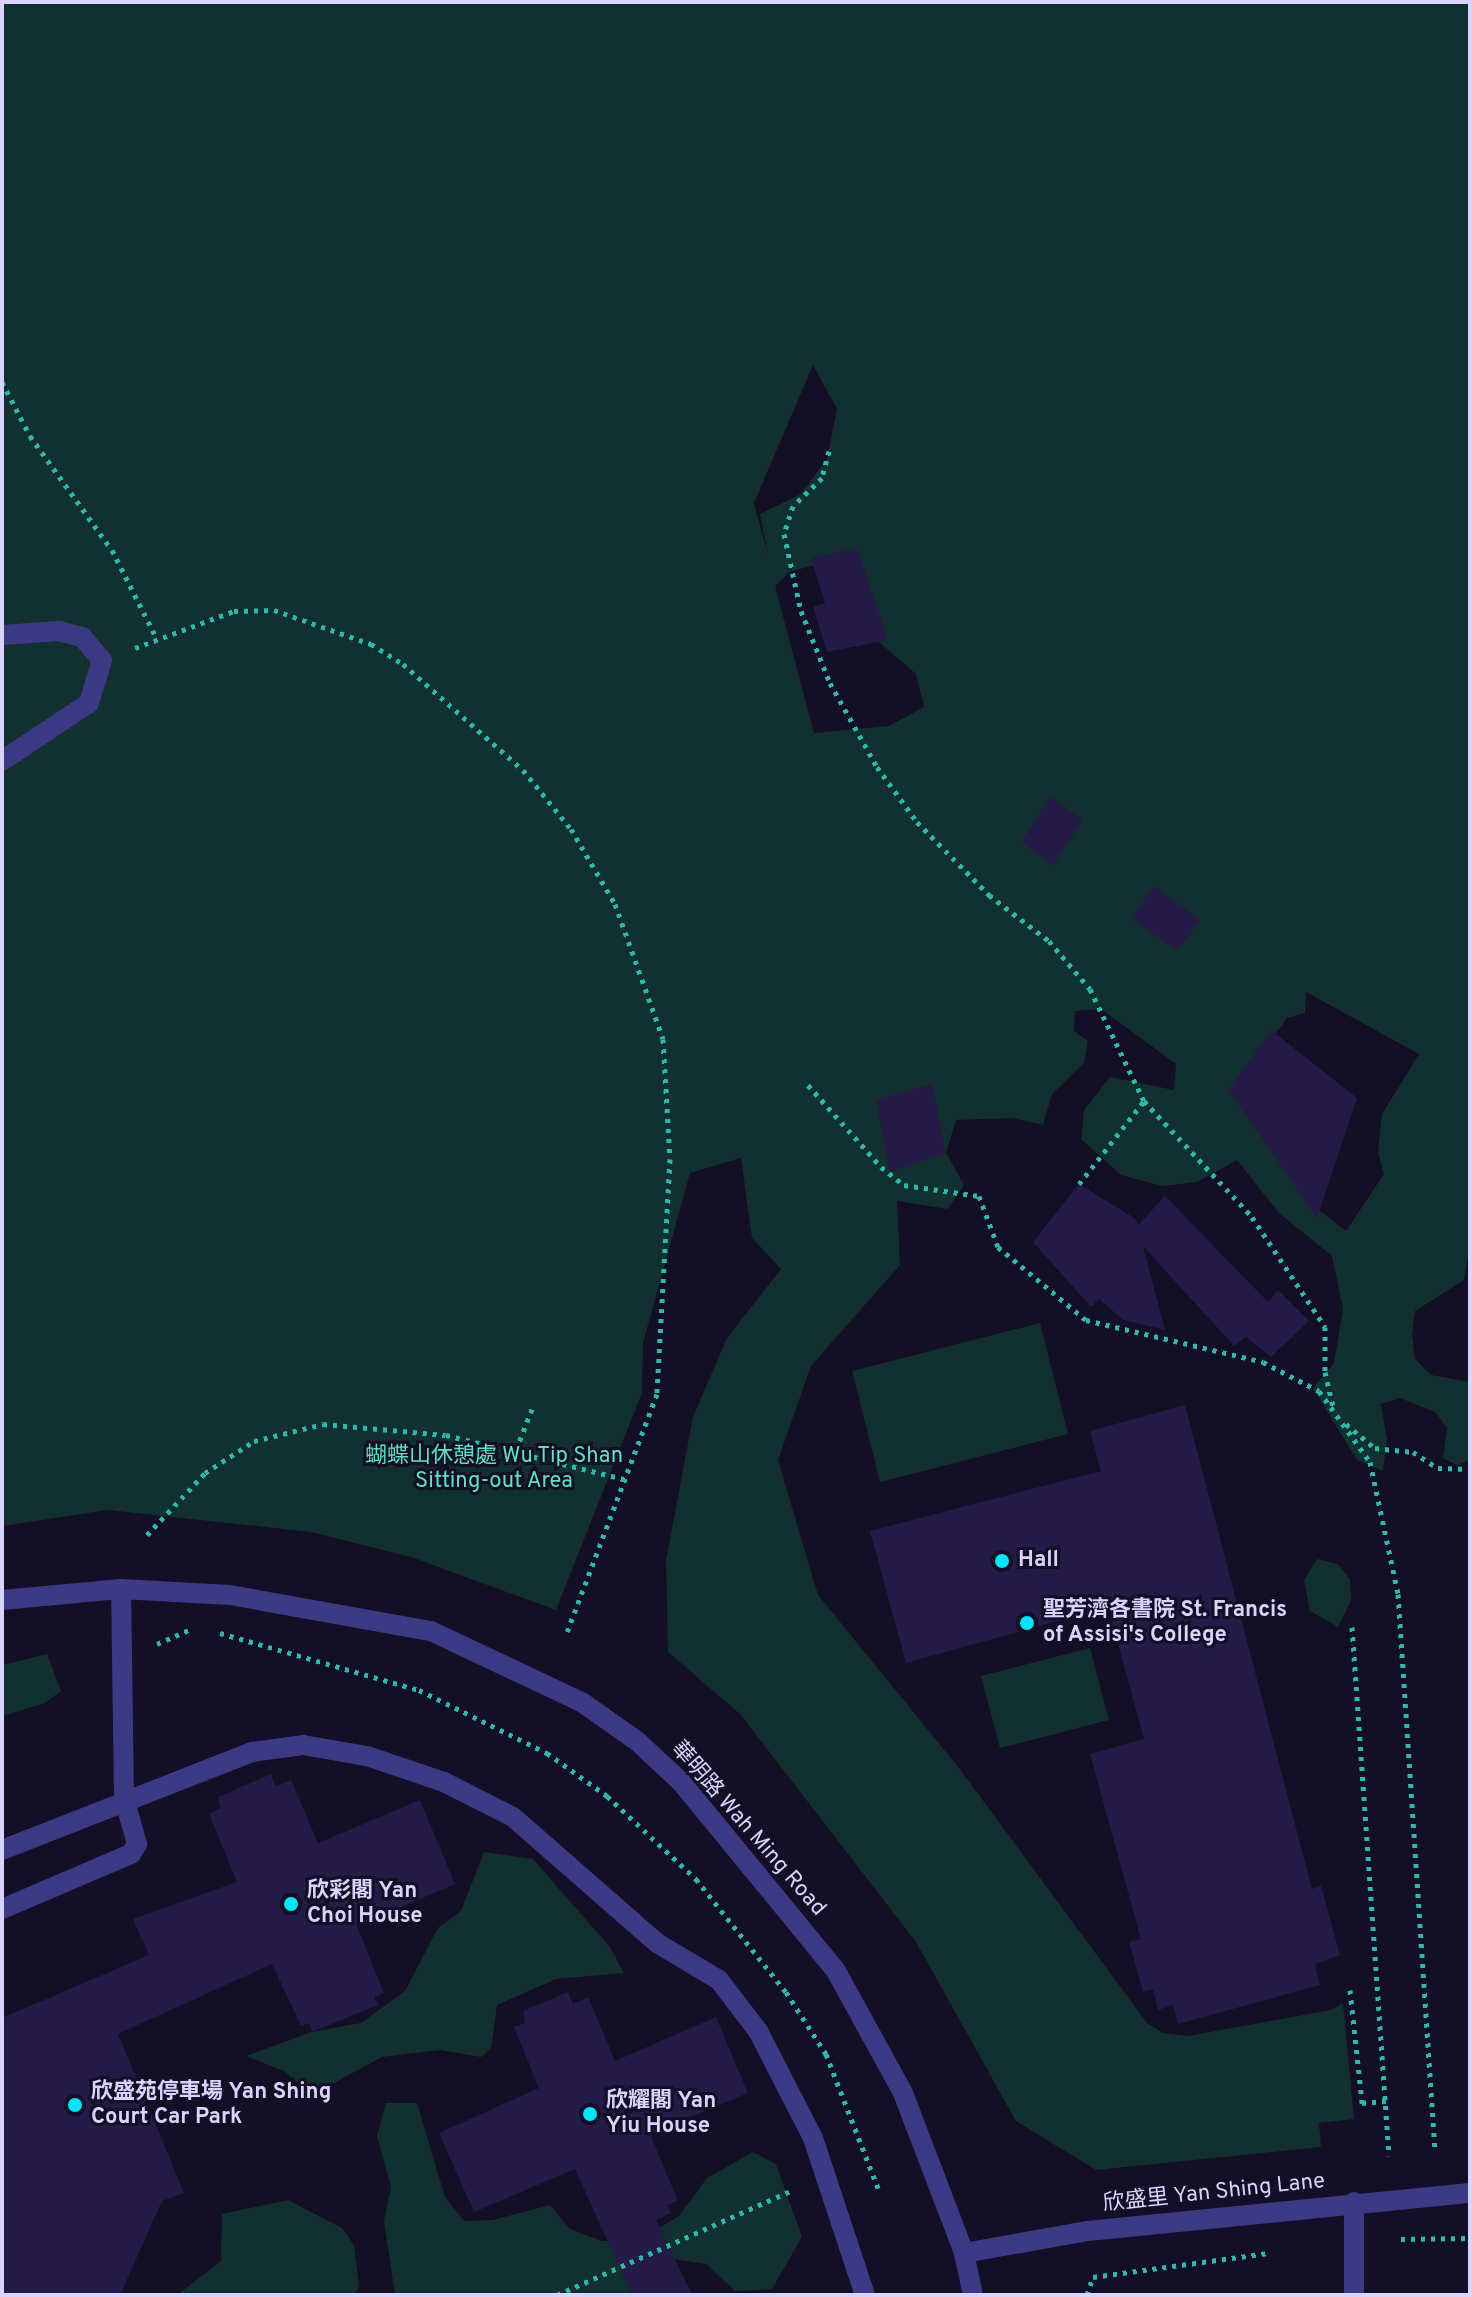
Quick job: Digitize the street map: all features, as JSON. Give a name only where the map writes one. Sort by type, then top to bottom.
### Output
[{"type":"street","points":[[2,635],[59,631],[82,637],[102,660],[89,703],[2,761]]},
{"type":"street","points":[[2,1909],[131,1854],[137,1844],[124,1798],[121,1589]]},
{"type":"street","name":"華明路 Wah Ming Road","points":[[2,1600],[121,1589],[230,1595],[431,1631],[583,1703],[637,1741],[681,1782],[836,1971],[903,2093],[964,2253],[973,2295]]},
{"type":"street","points":[[2,1850],[124,1798],[252,1752],[303,1745],[367,1756],[444,1782],[513,1817],[657,1943],[719,1980],[788,2081],[827,2175],[865,2295]]},
{"type":"street","name":"欣盛里 Yan Shing Lane","points":[[964,2253],[1088,2231],[1354,2202],[1470,2193]]},
{"type":"street","points":[[1354,2202],[1354,2295]]},
{"type":"path","points":[[2,382],[30,436],[112,550],[157,639]]},
{"type":"path","points":[[829,451],[822,478],[793,506],[784,534],[789,572],[814,652],[877,767],[917,822],[989,895],[1049,941],[1090,989],[1144,1101],[1252,1217],[1313,1304],[1328,1341],[1325,1372],[1335,1413],[1375,1448],[1413,1452],[1438,1468],[1470,1469]]},
{"type":"path","points":[[102,660],[234,611],[274,610],[371,644],[403,664],[523,770],[571,829],[615,904],[663,1039],[670,1159],[657,1394],[567,1632]]},
{"type":"path","points":[[808,1085],[904,1185],[979,1196],[998,1247],[1086,1320],[1263,1362],[1319,1391],[1370,1462],[1398,1594],[1435,2151]]},
{"type":"path","points":[[1079,1184],[1144,1101]]},
{"type":"path","points":[[516,1450],[532,1409]]},
{"type":"path","points":[[147,1535],[205,1473],[254,1441],[323,1424],[404,1429],[516,1450],[624,1479]]},
{"type":"path","points":[[1352,1627],[1389,2156]]},
{"type":"path","points":[[1350,1990],[1362,2103],[1386,2101]]},
{"type":"path","points":[[557,2295],[867,2158]]},
{"type":"path","points":[[1354,2240],[1470,2238]]},
{"type":"path","points":[[1087,2295],[1093,2277],[1277,2251]]},
{"type":"green space","name":"蝴蝶山休憩處 Wu Tip Shan Sitting-out Area","points":[[2,2],[1470,2],[1470,1242],[1464,1280],[1415,1311],[1412,1335],[1415,1359],[1431,1375],[1470,1382],[1470,1460],[1457,1465],[1443,1458],[1447,1428],[1435,1412],[1400,1398],[1381,1404],[1387,1439],[1383,1471],[1357,1460],[1313,1388],[1334,1363],[1343,1309],[1332,1256],[1279,1213],[1237,1160],[1197,1182],[1162,1186],[1121,1175],[1081,1139],[1084,1110],[1110,1077],[1174,1090],[1176,1064],[1101,1009],[1075,1011],[1074,1031],[1088,1041],[1084,1063],[1052,1094],[1043,1125],[1013,1118],[956,1120],[946,1153],[964,1185],[948,1209],[897,1201],[900,1265],[811,1366],[778,1460],[818,1595],[959,1768],[1147,2023],[1163,2033],[1188,2036],[1331,2010],[1343,2003],[1354,2119],[1319,2123],[1321,2147],[1096,2170],[1016,2121],[916,1942],[740,1714],[668,1652],[666,1560],[693,1417],[727,1338],[781,1269],[752,1238],[741,1158],[690,1173],[643,1343],[642,1393],[556,1610],[414,1558],[311,1532],[108,1510],[2,1526]],"holes":[[[813,365],[837,409],[827,459],[801,494],[760,514],[768,555],[754,503]],[[825,562],[858,579],[879,642],[916,674],[924,707],[889,726],[814,733],[775,586],[789,572]],[[1306,992],[1419,1054],[1382,1114],[1378,1152],[1384,1174],[1346,1231],[1314,1206],[1264,1050],[1287,1018],[1305,1013]]]},
{"type":"green space","points":[[1040,1323],[1068,1434],[880,1482],[852,1371]]},
{"type":"green space","points":[[1317,1559],[1338,1564],[1350,1579],[1351,1601],[1338,1627],[1310,1611],[1304,1580]]},
{"type":"green space","points":[[1090,1648],[1109,1720],[1000,1748],[981,1676]]},
{"type":"green space","points":[[47,1654],[61,1691],[45,1703],[2,1716],[2,1665]]},
{"type":"green space","points":[[484,1852],[533,1859],[610,1947],[624,1973],[556,1979],[497,2005],[491,2048],[481,2057],[440,2050],[382,2057],[312,2095],[284,2071],[246,2056],[312,2032],[361,2023],[405,1991],[438,1928],[461,1911]]},
{"type":"green space","points":[[386,2103],[417,2103],[445,2197],[464,2221],[493,2220],[550,2205],[570,2229],[602,2241],[640,2239],[679,2216],[707,2178],[753,2152],[776,2164],[802,2237],[772,2289],[735,2291],[706,2264],[668,2258],[628,2295],[395,2295],[384,2221],[391,2187],[377,2136]]},
{"type":"green space","points":[[288,2200],[342,2228],[354,2245],[359,2287],[354,2295],[177,2295],[221,2261],[222,2214]]},
{"type":"building","points":[[857,548],[888,640],[827,652],[813,607],[825,603],[811,558]]},
{"type":"building","points":[[1050,797],[1083,820],[1053,865],[1022,842]]},
{"type":"building","points":[[1154,886],[1200,920],[1177,951],[1131,918]]},
{"type":"building","points":[[1271,1030],[1357,1098],[1317,1218],[1229,1090]]},
{"type":"building","points":[[932,1084],[946,1153],[890,1172],[876,1100]]},
{"type":"building","points":[[1079,1184],[1136,1219],[1138,1225],[1165,1196],[1268,1302],[1278,1290],[1309,1321],[1271,1357],[1246,1337],[1234,1346],[1143,1246],[1165,1330],[1123,1320],[1099,1299],[1091,1307],[1033,1242]]},
{"type":"building","points":[[1185,1405],[1312,1889],[1321,1886],[1340,1955],[1315,1964],[1320,1985],[1178,2024],[1173,2005],[1158,2010],[1153,1989],[1143,1992],[1129,1942],[1141,1939],[1090,1754],[1144,1739],[1108,1607],[906,1663],[870,1531],[1101,1471],[1090,1431]]},
{"type":"building","points":[[271,1774],[276,1786],[291,1780],[318,1843],[420,1800],[455,1884],[357,1926],[384,1993],[374,1997],[378,2005],[312,2032],[309,2023],[301,2026],[272,1964],[118,2034],[184,2193],[162,2201],[120,2295],[2,2295],[2,2018],[149,1955],[133,1919],[237,1882],[209,1814],[220,1808],[218,1797]]},
{"type":"building","name":"欣耀閣 Yan Yiu House","points":[[568,1992],[573,2004],[588,1997],[615,2061],[716,2017],[748,2093],[650,2134],[678,2201],[667,2205],[671,2213],[656,2220],[692,2295],[632,2295],[575,2169],[474,2212],[439,2133],[539,2088],[514,2027],[525,2023],[523,2011]]},
{"type":"place","name":"Hall","points":[[1002,1561]]},
{"type":"place","name":"聖芳濟各書院 St. Francis of Assisi's College","points":[[1027,1623]]},
{"type":"place","name":"欣彩閣 Yan Choi House","points":[[291,1904]]},
{"type":"place","name":"欣盛苑停車場 Yan Shing Court Car Park","points":[[75,2105]]},
{"type":"place","name":"欣耀閣 Yan Yiu House","points":[[590,2114]]}]
